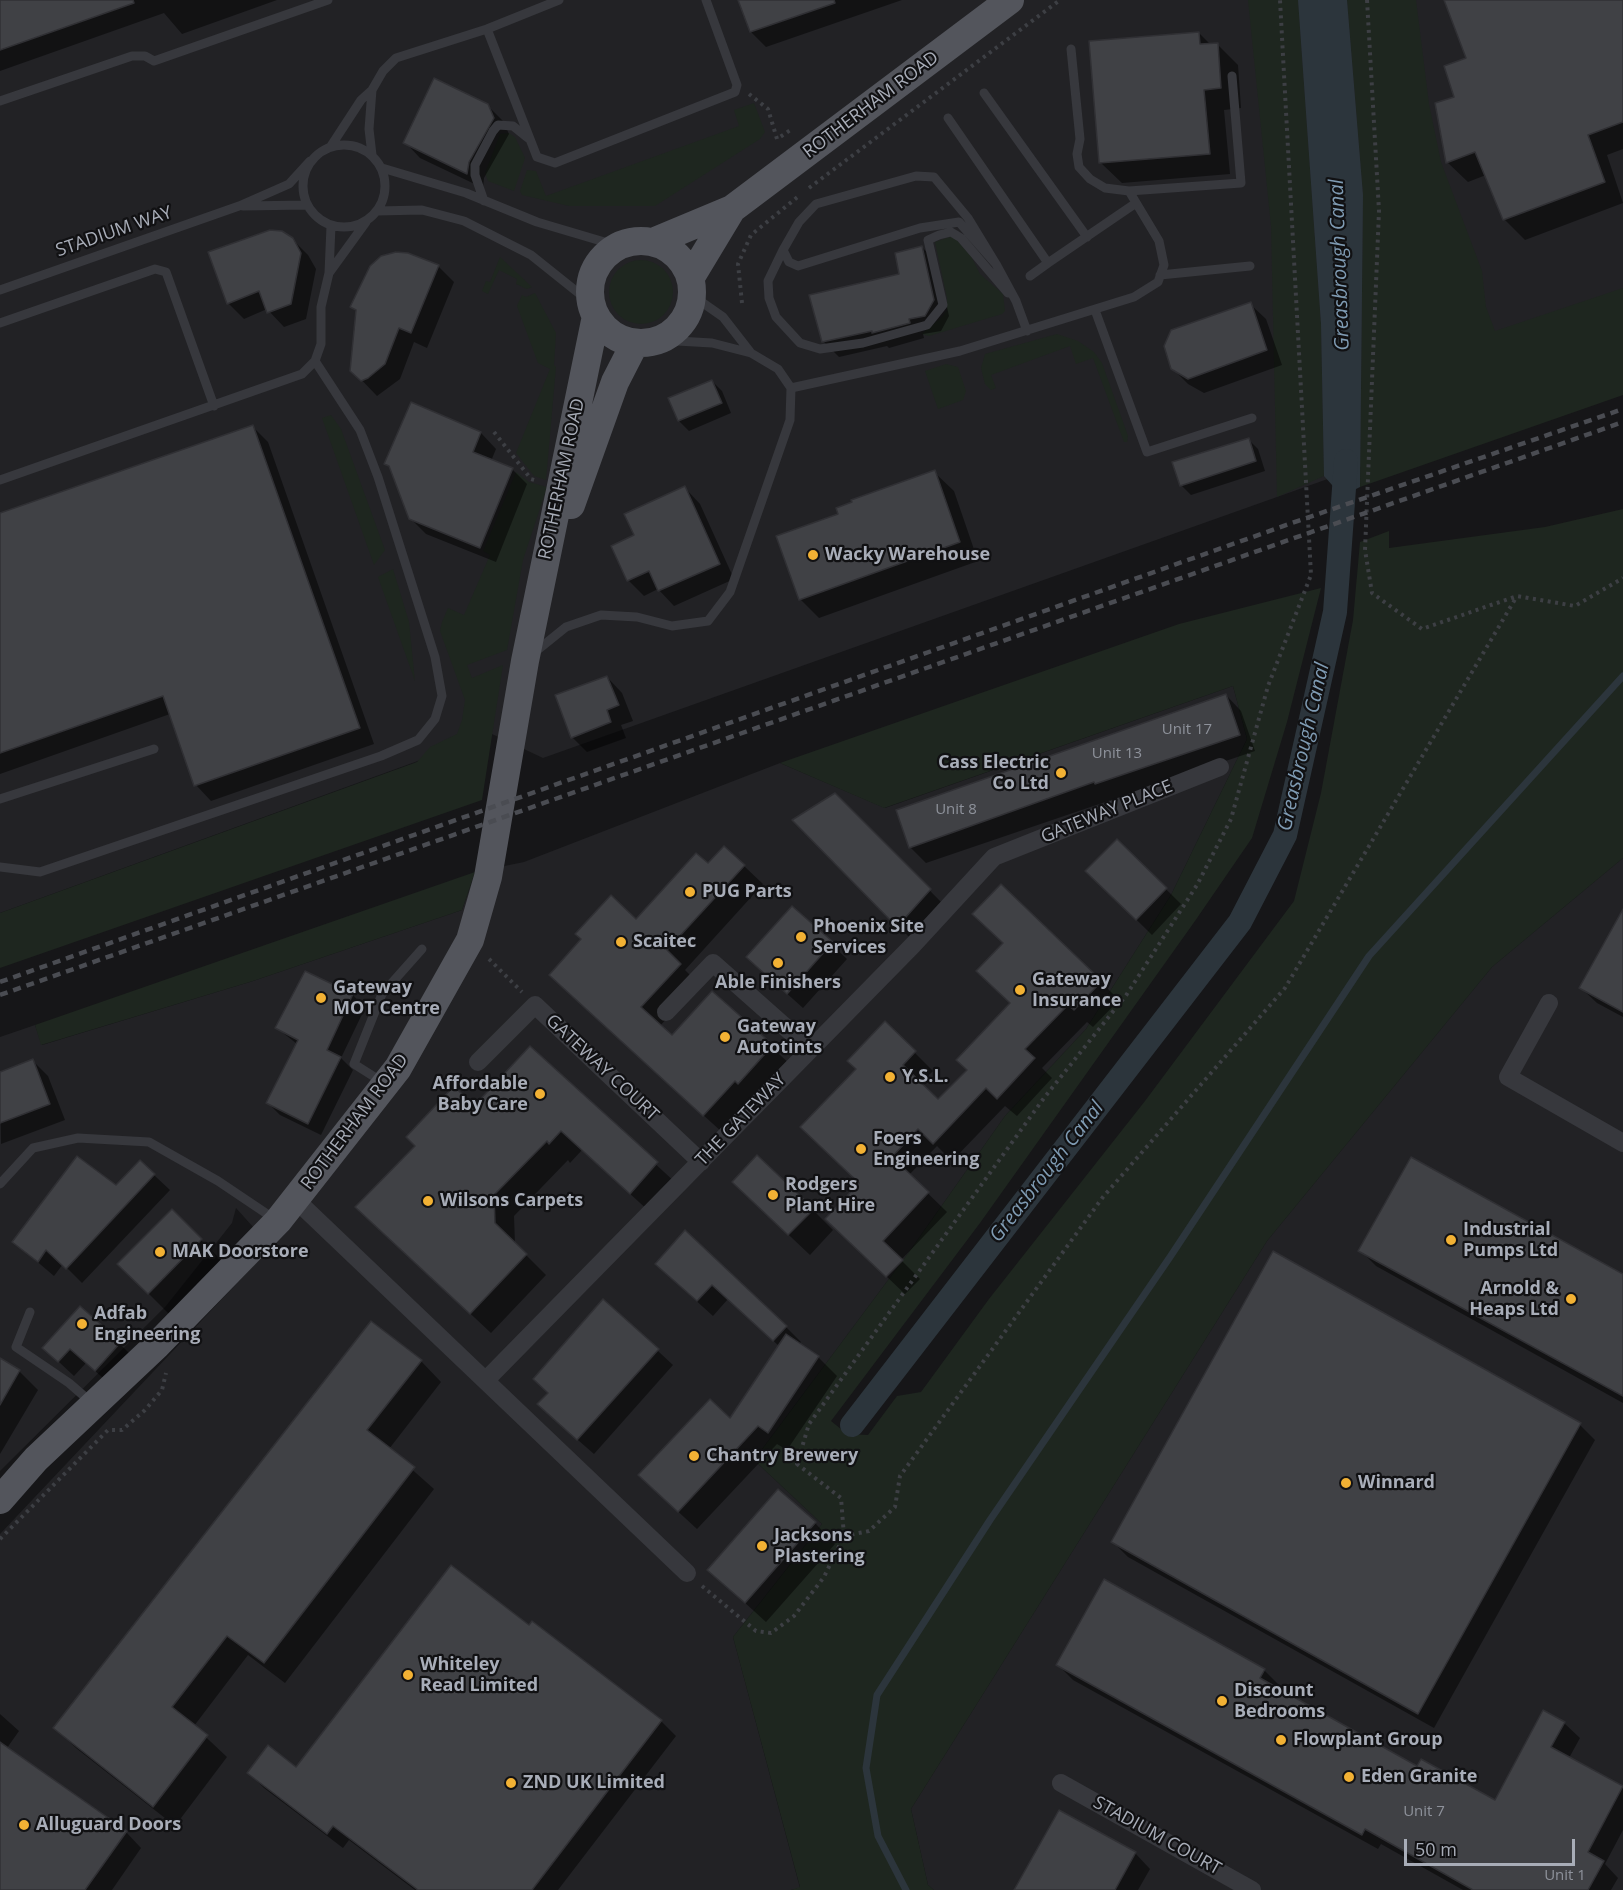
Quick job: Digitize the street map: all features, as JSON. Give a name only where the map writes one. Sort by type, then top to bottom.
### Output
[{"type":"main road","name":"ROTHERHAM ROAD","points":[[0,1500],[36,1459],[157,1345],[287,1210],[386,1084],[410,1048],[470,940],[488,878],[525,661],[593,309],[590,286],[595,270],[605,256],[618,246],[641,240],[653,242],[732,209],[1010,0]]},
{"type":"main road","name":"ROTHERHAM ROAD","points":[[536,606],[615,382],[647,342],[682,323],[692,287],[732,209]]},
{"type":"main road","points":[[653,242],[670,249],[683,261],[692,287]]},
{"type":"main road","points":[[593,309],[606,329],[619,339],[647,342]]},
{"type":"street","name":"GATEWAY PLACE","points":[[994,857],[1220,767]]},
{"type":"street","name":"THE GATEWAY","points":[[486,1380],[913,945],[994,857]]},
{"type":"street","points":[[666,1012],[713,963],[810,1049]]},
{"type":"street","points":[[1549,1003],[1508,1077],[1623,1143]]},
{"type":"street","name":"GATEWAY COURT","points":[[478,1062],[535,1005],[701,1162]]},
{"type":"street","points":[[287,1210],[486,1380],[687,1573]]},
{"type":"street","name":"STADIUM COURT","points":[[1061,1783],[1252,1890]]},
{"type":"lane","points":[[0,101],[132,56],[145,56],[154,61],[328,0]]},
{"type":"lane","points":[[366,222],[351,227],[331,226],[314,216],[307,206],[302,187],[310,161],[331,146],[383,71],[396,58],[487,29],[559,0]]},
{"type":"lane","points":[[487,29],[537,157],[555,163],[735,92],[737,85],[706,0]]},
{"type":"lane","points":[[1071,49],[1080,139],[1077,154],[1079,166],[1090,179],[1105,188],[1129,191],[1241,183],[1232,76]]},
{"type":"lane","points":[[372,90],[369,129],[372,155]]},
{"type":"lane","points":[[984,93],[1087,237]]},
{"type":"lane","points":[[948,118],[1048,263]]},
{"type":"lane","points":[[484,201],[475,176],[475,165],[493,131],[498,125],[513,126],[532,142]]},
{"type":"lane","points":[[329,273],[366,222],[377,212],[386,189],[382,168],[372,155],[353,145],[331,146]]},
{"type":"lane","name":"STADIUM WAY","points":[[0,290],[239,206],[289,184],[310,161]]},
{"type":"lane","points":[[382,168],[484,201],[537,222],[618,246]]},
{"type":"lane","points":[[1016,301],[961,238],[951,232],[928,240],[943,305],[927,325],[863,343],[820,350],[800,343],[776,317],[769,298],[768,281],[799,222],[816,204],[916,176],[934,177],[968,218],[996,264],[1016,301],[1027,331]]},
{"type":"lane","points":[[791,388],[960,351],[1134,297],[1158,282],[1164,265],[1159,241],[1129,191]]},
{"type":"lane","points":[[1030,276],[1136,203]]},
{"type":"lane","name":"STADIUM WAY","points":[[239,206],[307,206]]},
{"type":"lane","points":[[377,212],[422,210],[464,221],[531,255],[593,309]]},
{"type":"lane","points":[[783,250],[789,262],[798,266],[920,228],[959,222],[996,264]]},
{"type":"lane","points":[[0,480],[302,374],[315,361],[321,344],[321,307],[329,273],[331,226]]},
{"type":"lane","points":[[1160,275],[1250,266]]},
{"type":"lane","points":[[0,323],[156,269],[166,272],[214,406]]},
{"type":"lane","points":[[692,287],[723,317],[751,353]]},
{"type":"lane","points":[[1095,310],[1147,452],[1252,418]]},
{"type":"lane","points":[[525,661],[566,627],[601,615],[637,617],[672,626],[708,621],[730,592],[790,420],[791,388],[778,369],[751,353],[712,343],[647,342]]},
{"type":"lane","points":[[0,867],[40,872],[381,756],[418,740],[435,719],[442,696],[435,657],[378,477],[360,430],[315,361]]},
{"type":"lane","points":[[0,799],[154,749]]},
{"type":"lane","points":[[386,1084],[354,1064],[382,994],[422,949]]},
{"type":"lane","points":[[0,1184],[33,1148],[78,1138],[149,1142],[218,1181],[287,1210]]},
{"type":"lane","points":[[30,1312],[16,1347],[69,1383],[93,1405]]},
{"type":"path","points":[[742,303],[738,264],[752,235],[861,147],[1060,0]]},
{"type":"path","points":[[687,1573],[756,1631],[771,1633],[794,1616],[824,1577],[844,1536],[841,1498],[797,1464],[809,1424],[1044,1098],[1127,994],[1197,885],[1231,819],[1268,686],[1311,575],[1280,0]]},
{"type":"path","points":[[1367,0],[1379,211],[1365,550],[1372,593],[1422,629],[1517,596],[1575,606],[1623,578]]},
{"type":"path","points":[[737,85],[768,109],[777,139],[795,127]]},
{"type":"path","points":[[494,432],[531,478],[560,487]]},
{"type":"path","points":[[844,1536],[869,1531],[895,1507],[900,1476],[1103,1197],[1286,988],[1517,596]]},
{"type":"path","points":[[470,940],[535,1005]]},
{"type":"shaded area","points":[[0,0],[1623,0],[1623,374],[543,758],[492,734],[0,913]]},
{"type":"shaded area","points":[[1248,0],[1298,0],[1321,324],[1324,476],[1277,497],[1271,226]]},
{"type":"shaded area","points":[[1347,0],[1416,0],[1429,104],[1441,162],[1482,271],[1486,307],[1495,331],[1623,288],[1623,395],[1360,487],[1363,195]]},
{"type":"shaded area","points":[[754,103],[765,132],[760,139],[655,206],[569,206],[522,195],[520,191],[527,170],[536,171],[546,196],[739,126],[734,110]]},
{"type":"shaded area","points":[[509,133],[515,137],[525,158],[514,191],[488,181],[485,173],[500,134]]},
{"type":"shaded area","points":[[953,236],[971,256],[980,274],[1003,294],[1005,311],[1002,314],[929,336],[921,334],[947,310],[947,298],[935,242]]},
{"type":"shaded area","points":[[500,257],[532,287],[527,289],[516,284],[517,279],[499,270],[488,294],[482,291],[486,281],[490,282]]},
{"type":"shaded area","points":[[635,260],[647,260],[664,269],[671,280],[673,292],[671,304],[664,315],[647,324],[635,324],[623,319],[614,310],[609,298],[609,286],[614,274],[623,265]]},
{"type":"shaded area","points":[[535,293],[556,333],[554,365],[556,367],[546,480],[534,476],[516,453],[550,369],[538,363],[517,306],[522,295],[526,297]]},
{"type":"shaded area","points":[[1057,334],[1078,341],[1094,352],[1102,363],[1128,436],[1127,442],[1124,442],[1093,358],[1076,364],[1070,346],[991,375],[996,388],[991,390],[985,384],[981,368],[985,354]]},
{"type":"shaded area","points":[[946,364],[958,367],[966,391],[963,400],[938,409],[925,371]]},
{"type":"shaded area","points":[[331,415],[341,429],[385,550],[374,565],[322,418]]},
{"type":"shaded area","points":[[516,472],[529,482],[547,487],[523,560],[507,650],[467,665],[472,678],[503,665],[482,800],[0,968],[0,913],[417,762],[430,747],[457,734],[465,700],[440,631],[442,622],[448,608],[464,615],[490,555],[483,551]]},
{"type":"shaded area","points":[[1623,509],[1623,858],[1492,967],[1267,1241],[911,1809],[928,1885],[934,1890],[791,1890],[800,1887],[733,1637],[822,1524],[754,1460],[909,1252],[1005,1116],[1086,1029],[1171,895],[1247,739],[1233,686],[884,808],[780,763],[1179,624],[1321,588],[1287,722],[1252,838],[980,1223],[831,1421],[847,1434],[868,1435],[897,1396],[921,1392],[989,1299],[1145,1101],[1294,901],[1321,793],[1353,620],[1360,542],[1389,531],[1389,548],[1545,527]]},
{"type":"shaded area","points":[[393,569],[409,622],[415,681],[378,577]]},
{"type":"shaded area","points":[[1233,686],[1247,739],[1171,895],[1086,1029],[1005,1116],[909,1252],[754,1460],[822,1524],[733,1637],[800,1888],[791,1890],[0,1890],[0,1534],[271,1247],[236,1208],[232,1223],[166,1306],[0,1471],[0,1037],[35,1025],[42,1045],[253,981],[462,910],[475,872],[524,862],[780,763],[885,808]]},
{"type":"shaded area","points":[[1623,858],[1623,1890],[934,1890],[928,1885],[911,1809],[1267,1241],[1492,967]]},
{"type":"shaded area","points":[[475,872],[462,910],[253,981],[41,1045],[35,1025]]},
{"type":"water","points":[[1298,0],[1347,0],[1363,195],[1360,487],[1338,498],[1332,485],[1324,476],[1321,324]]},
{"type":"building","points":[[0,0],[133,0],[134,3],[0,50]]},
{"type":"building","points":[[738,0],[834,0],[835,3],[750,32]]},
{"type":"building","points":[[1444,0],[1623,0],[1623,122],[1588,135],[1605,182],[1503,220],[1475,152],[1446,163],[1435,103],[1454,97],[1444,66],[1466,58]]},
{"type":"building","points":[[1199,32],[1200,44],[1218,43],[1221,88],[1204,90],[1210,154],[1099,163],[1089,41]]},
{"type":"building","points":[[434,78],[488,104],[494,118],[469,162],[467,174],[403,143]]},
{"type":"building","points":[[270,230],[282,231],[293,238],[301,253],[291,304],[267,313],[259,291],[227,304],[208,252]]},
{"type":"building","points":[[922,246],[934,300],[925,316],[909,319],[910,323],[872,333],[872,331],[822,342],[809,295],[899,274],[895,253]]},
{"type":"building","points":[[396,252],[408,253],[439,265],[411,333],[399,328],[385,364],[361,381],[350,371],[356,310],[350,307],[370,266],[381,256]]},
{"type":"building","points":[[1251,302],[1267,350],[1188,379],[1171,369],[1164,346],[1171,330]]},
{"type":"building","points":[[712,380],[722,403],[678,421],[668,398]]},
{"type":"building","points":[[411,402],[481,432],[473,452],[513,468],[480,548],[409,519],[389,466],[384,464]]},
{"type":"building","points":[[253,425],[360,728],[194,786],[163,696],[0,753],[0,513]]},
{"type":"building","points":[[1249,438],[1256,461],[1180,486],[1172,462]]},
{"type":"building","points":[[935,470],[960,542],[799,600],[776,536],[838,514],[836,508],[852,502],[851,500]]},
{"type":"building","points":[[685,486],[720,564],[658,591],[649,571],[627,581],[611,546],[634,535],[624,514]]},
{"type":"building","points":[[607,676],[619,705],[607,710],[611,722],[571,738],[555,695]]},
{"type":"building","points":[[1226,694],[1240,735],[1095,784],[1094,782],[909,848],[896,810]]},
{"type":"building","points":[[835,793],[931,889],[897,927],[792,820]]},
{"type":"building","points":[[1117,839],[1167,888],[1136,920],[1085,871]]},
{"type":"building","points":[[724,846],[745,865],[667,950],[681,964],[641,1007],[672,1035],[712,991],[773,1045],[738,1084],[735,1081],[703,1116],[549,975],[581,939],[575,934],[611,895],[636,919],[696,853],[708,863]]},
{"type":"building","points":[[1001,884],[1102,981],[1074,1010],[1068,1005],[1025,1049],[1035,1058],[997,1099],[986,1088],[933,1144],[918,1129],[892,1157],[929,1192],[883,1241],[903,1260],[886,1277],[825,1219],[859,1183],[800,1127],[856,1069],[847,1061],[885,1021],[916,1051],[903,1065],[938,1099],[967,1070],[956,1060],[1010,1003],[976,971],[1003,943],[972,914]]},
{"type":"building","points":[[792,906],[833,942],[787,994],[746,957]]},
{"type":"building","points":[[1623,909],[1623,1012],[1579,988]]},
{"type":"building","points":[[305,971],[353,994],[327,1050],[341,1057],[308,1124],[266,1103],[298,1040],[275,1028]]},
{"type":"building","name":"Wilsons Carpets","points":[[530,1046],[658,1162],[630,1194],[561,1131],[549,1144],[547,1141],[494,1195],[495,1223],[527,1254],[470,1314],[355,1207],[415,1146],[406,1137],[454,1086],[474,1106]]},
{"type":"building","points":[[33,1059],[50,1104],[0,1123],[0,1072]]},
{"type":"building","name":"Rodgers Plant Hire","points":[[757,1155],[814,1209],[788,1235],[732,1182]]},
{"type":"building","points":[[77,1156],[116,1185],[140,1160],[155,1174],[66,1269],[46,1250],[38,1262],[12,1242]]},
{"type":"building","points":[[1411,1157],[1623,1274],[1623,1396],[1358,1251]]},
{"type":"building","name":"MAK Doorstore","points":[[172,1209],[202,1239],[148,1294],[117,1264]]},
{"type":"building","points":[[685,1230],[787,1326],[773,1341],[712,1285],[697,1301],[655,1264]]},
{"type":"building","name":"Winnard","points":[[1273,1251],[1581,1423],[1418,1714],[1111,1542]]},
{"type":"building","points":[[603,1299],[659,1349],[577,1440],[537,1404],[548,1393],[533,1379]]},
{"type":"building","name":"Adfab Engineering","points":[[80,1306],[121,1342],[95,1371],[70,1349],[58,1362],[42,1348]]},
{"type":"building","points":[[371,1321],[422,1360],[367,1430],[415,1467],[264,1663],[227,1636],[172,1707],[208,1735],[153,1807],[53,1728]]},
{"type":"building","points":[[786,1334],[819,1356],[768,1433],[758,1426],[678,1512],[638,1475],[710,1399],[730,1418]]},
{"type":"building","points":[[0,1358],[20,1370],[0,1405]]},
{"type":"building","name":"Jacksons Plastering","points":[[778,1489],[816,1522],[745,1603],[707,1570]]},
{"type":"building","points":[[451,1565],[529,1625],[532,1621],[662,1720],[532,1890],[418,1890],[333,1826],[327,1834],[247,1773],[268,1745],[296,1767]]},
{"type":"building","points":[[1104,1579],[1265,1669],[1260,1678],[1417,1766],[1421,1759],[1495,1800],[1543,1710],[1565,1722],[1551,1747],[1623,1786],[1588,1852],[1604,1861],[1588,1890],[1473,1890],[1365,1829],[1362,1835],[1056,1665]]},
{"type":"building","points":[[0,1742],[127,1831],[85,1890],[0,1890]]},
{"type":"building","points":[[1059,1810],[1136,1852],[1115,1890],[1014,1890]]},
{"type":"waterway","name":"Greasbrough Canal","points":[[852,1425],[1240,922],[1285,835],[1335,612],[1346,461]]},
{"type":"waterway","points":[[906,1890],[878,1836],[866,1768],[877,1695],[990,1520],[1170,1257],[1369,956],[1623,676]]},
{"type":"railway","points":[[0,982],[1292,523],[1623,409]]},
{"type":"railway","points":[[0,995],[1623,422]]},
{"type":"place","name":"Wacky Warehouse","points":[[813,555]]},
{"type":"place","name":"Cass Electric Co Ltd","points":[[1061,773]]},
{"type":"place","name":"PUG Parts","points":[[690,892]]},
{"type":"place","name":"Phoenix Site Services","points":[[801,937]]},
{"type":"place","name":"Scaitec","points":[[621,942]]},
{"type":"place","name":"Able Finishers","points":[[778,963]]},
{"type":"place","name":"Gateway Insurance","points":[[1020,990]]},
{"type":"place","name":"Gateway MOT Centre","points":[[321,998]]},
{"type":"place","name":"Gateway Autotints","points":[[725,1037]]},
{"type":"place","name":"Y.S.L.","points":[[890,1077]]},
{"type":"place","name":"Affordable Baby Care","points":[[540,1094]]},
{"type":"place","name":"Foers Engineering","points":[[861,1149]]},
{"type":"place","name":"Rodgers Plant Hire","points":[[773,1195]]},
{"type":"place","name":"Wilsons Carpets","points":[[428,1201]]},
{"type":"place","name":"Industrial Pumps Ltd","points":[[1451,1240]]},
{"type":"place","name":"MAK Doorstore","points":[[160,1252]]},
{"type":"place","name":"Arnold & Heaps Ltd","points":[[1571,1299]]},
{"type":"place","name":"Adfab Engineering","points":[[82,1324]]},
{"type":"place","name":"Chantry Brewery","points":[[694,1456]]},
{"type":"place","name":"Winnard","points":[[1346,1483]]},
{"type":"place","name":"Jacksons Plastering","points":[[762,1546]]},
{"type":"place","name":"Whiteley Read Limited","points":[[408,1675]]},
{"type":"place","name":"Discount Bedrooms","points":[[1222,1701]]},
{"type":"place","name":"Flowplant Group","points":[[1281,1740]]},
{"type":"place","name":"Eden Granite","points":[[1349,1777]]},
{"type":"place","name":"ZND UK Limited","points":[[511,1783]]},
{"type":"place","name":"Alluguard Doors","points":[[24,1825]]}]
